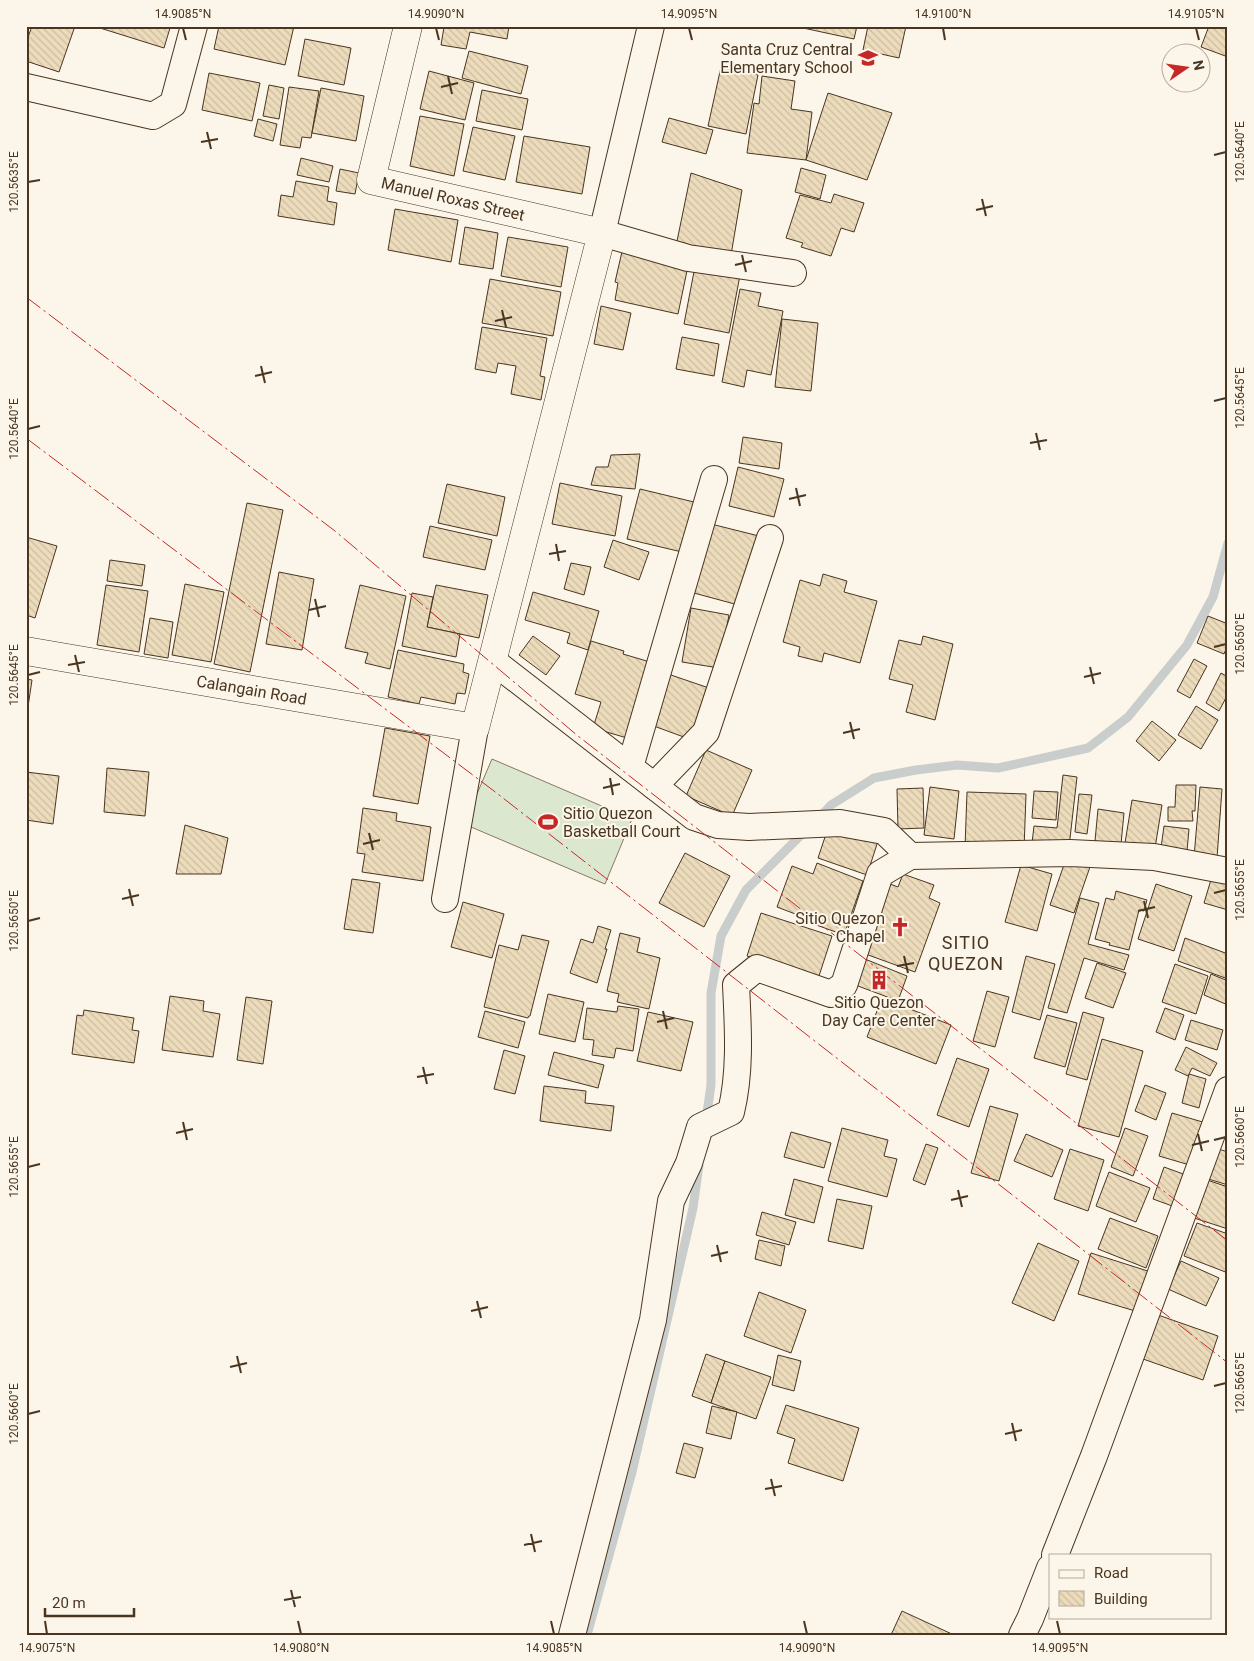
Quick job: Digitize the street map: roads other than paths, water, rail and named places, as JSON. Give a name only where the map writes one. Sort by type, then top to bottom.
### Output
[{"type":"street","points":[[26,87],[153,116],[173,104],[194,26]]},
{"type":"street","name":"Manuel Roxas Street","points":[[408,26],[371,180],[602,233]]},
{"type":"street","points":[[445,899],[476,728],[602,233],[651,26]]},
{"type":"street","points":[[602,233],[688,258],[793,273]]},
{"type":"street","points":[[630,767],[714,480]]},
{"type":"street","points":[[654,786],[706,732],[770,538]]},
{"type":"street","name":"Calangain Road","points":[[26,651],[476,728]]},
{"type":"street","points":[[493,661],[694,817],[718,825],[749,827],[840,823],[884,831],[910,856]]},
{"type":"street","points":[[572,1635],[653,1320],[671,1202],[689,1163],[700,1127],[731,1112],[735,1096],[738,1032],[736,985],[757,968],[830,994],[844,985],[880,874],[910,856],[1070,853],[1154,857],[1228,871]]},
{"type":"street","points":[[1055,1554],[1094,1456],[1228,1090]]},
{"type":"street","points":[[1022,1635],[1049,1571]]},
{"type":"waterway","points":[[819,818],[831,805],[874,778],[957,765],[998,768],[1088,748],[1128,717],[1187,645],[1213,597],[1228,543]]},
{"type":"waterway","points":[[706,1120],[711,1085],[711,993],[721,936],[746,890],[806,830]]},
{"type":"waterway","points":[[587,1635],[632,1472],[693,1208],[699,1165]]},
{"type":"place","name":"Santa Cruz Central Elementary School","points":[[868,58]]},
{"type":"place","name":"Sitio Quezon Basketball Court","points":[[548,822]]},
{"type":"place","name":"Sitio Quezon Chapel","points":[[900,927]]},
{"type":"place","name":"Sitio Quezon Day Care Center","points":[[879,980]]},
{"type":"district","name":"SITIO QUEZON","points":[[966,952]]}]
